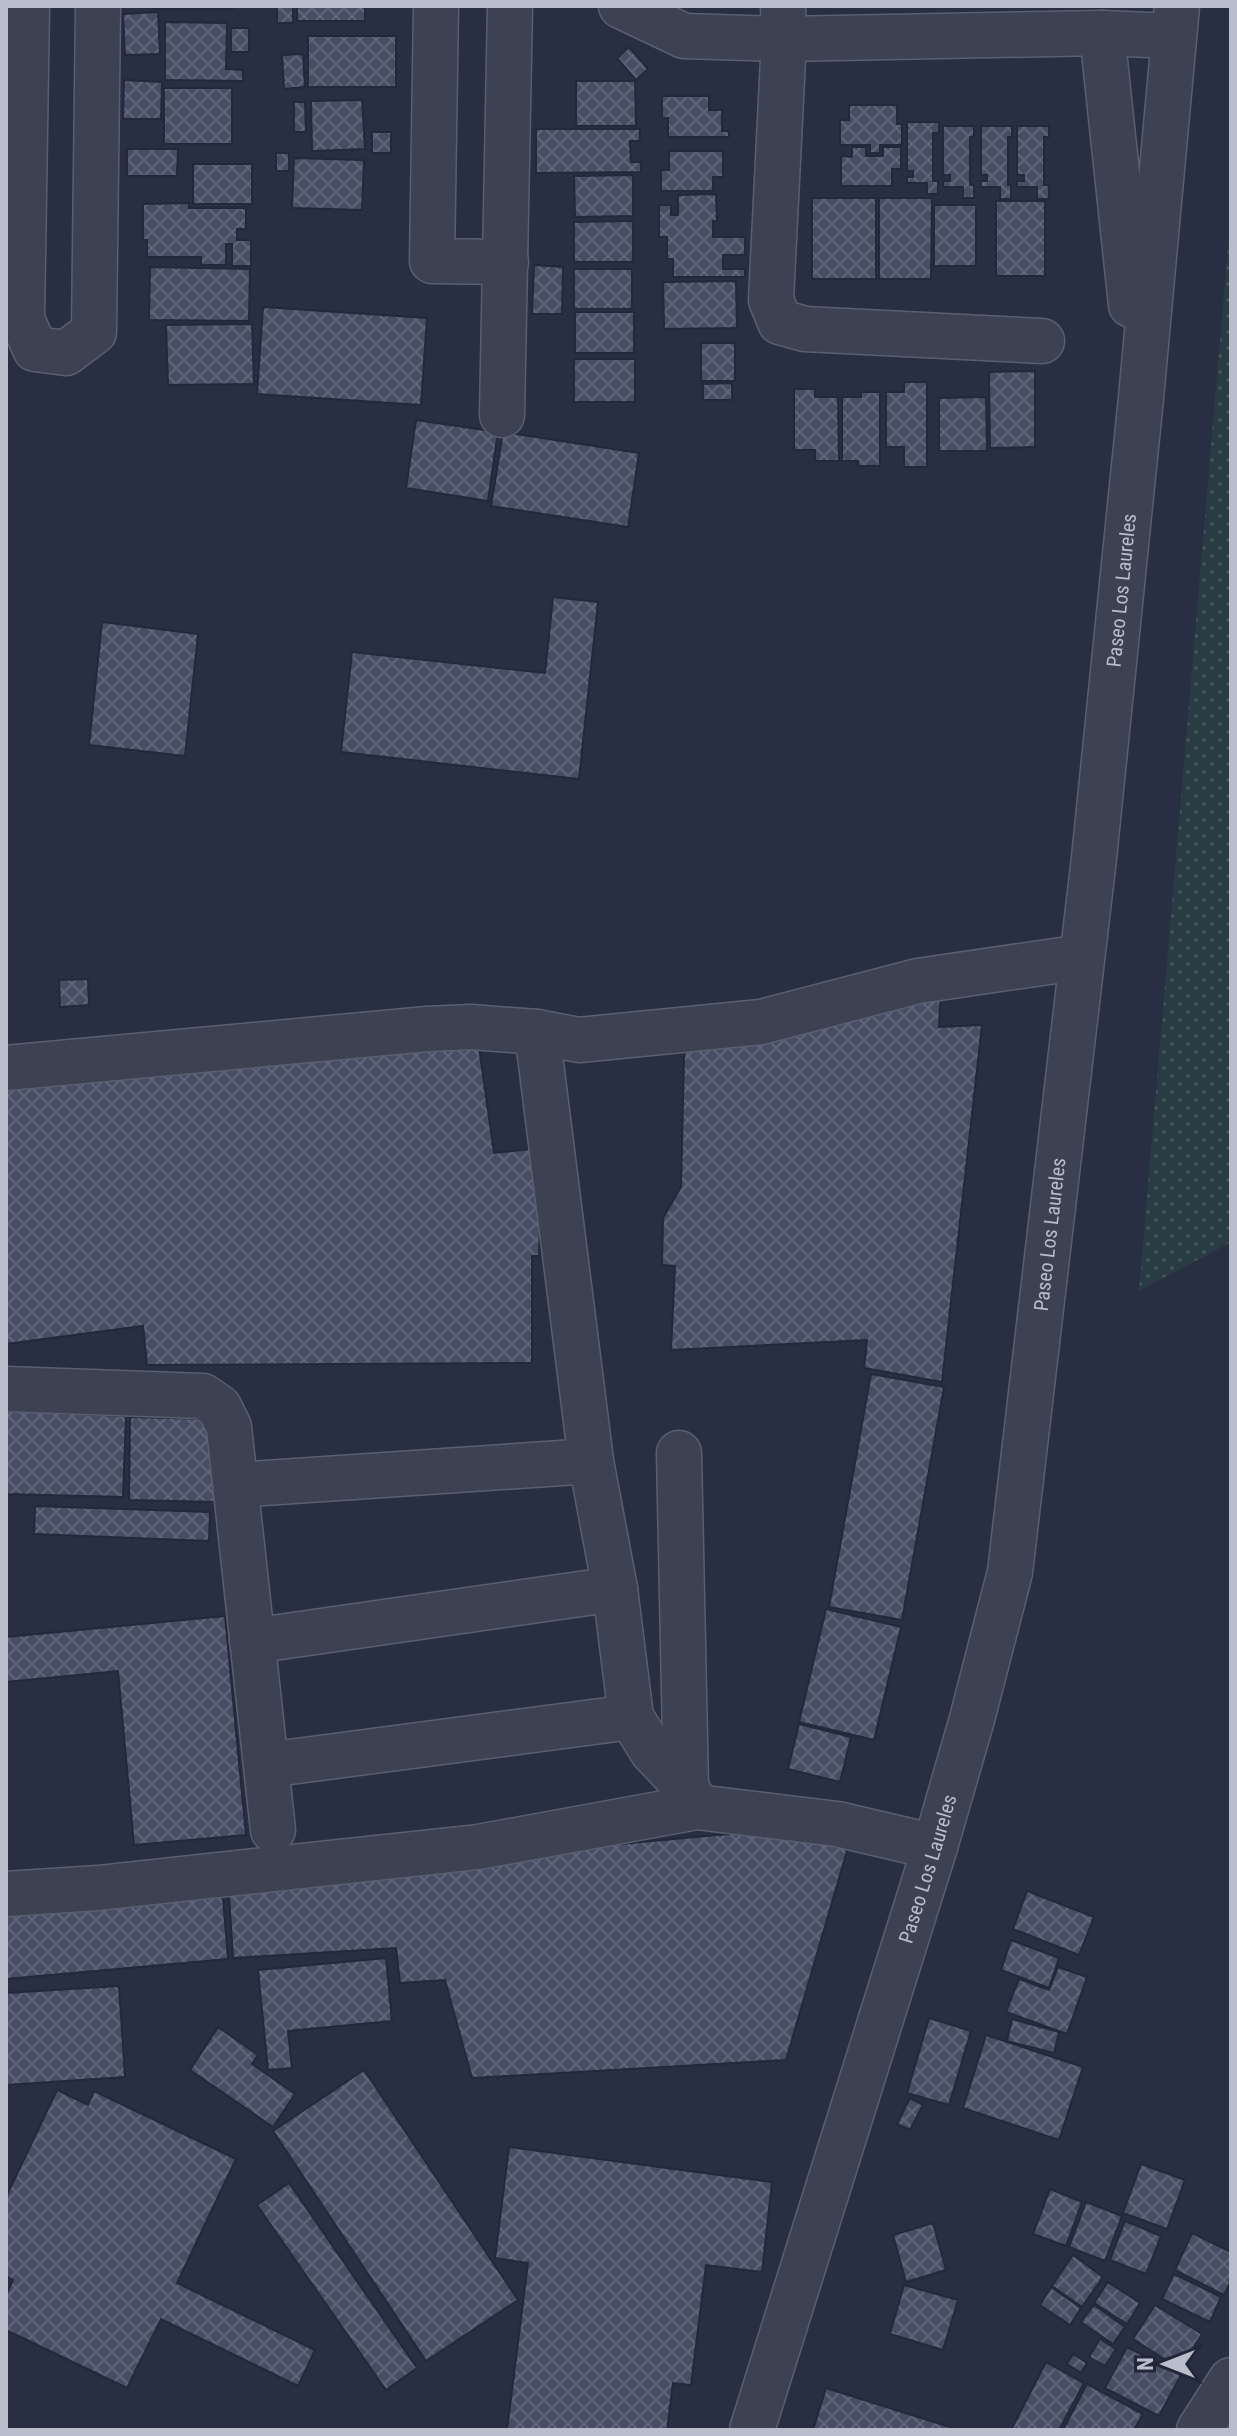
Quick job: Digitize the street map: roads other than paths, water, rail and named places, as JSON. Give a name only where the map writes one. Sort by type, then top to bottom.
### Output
[{"type":"street","points":[[27,6],[22,319],[35,349],[66,353],[94,332],[98,6]]},
{"type":"street","points":[[436,6],[432,261],[506,262]]},
{"type":"street","points":[[502,415],[510,6]]},
{"type":"street","points":[[621,6],[684,36],[784,23],[1102,33],[1175,21]]},
{"type":"street","name":"Paseo Los Laureles","points":[[752,2430],[935,1847],[1010,1572],[1082,957],[1141,398],[1175,21]]},
{"type":"street","points":[[784,23],[771,300],[780,322],[805,329],[1042,341]]},
{"type":"street","points":[[1102,33],[1141,398]]},
{"type":"street","points":[[6,1068],[427,1029],[471,1027],[537,1032],[579,1040],[761,1022],[918,981],[1082,957]]},
{"type":"street","points":[[537,1032],[591,1461],[615,1589],[631,1717],[652,1751],[691,1797]]},
{"type":"street","points":[[6,1389],[203,1396],[219,1407],[229,1427],[273,1830]]},
{"type":"street","points":[[679,1453],[691,1797]]},
{"type":"street","points":[[236,1485],[591,1461]]},
{"type":"street","points":[[252,1641],[615,1589]]},
{"type":"street","points":[[267,1765],[631,1717]]},
{"type":"street","points":[[6,1894],[98,1888],[478,1847],[691,1797],[837,1824],[935,1847]]},
{"type":"street","points":[[1199,2430],[1231,2380]]}]
